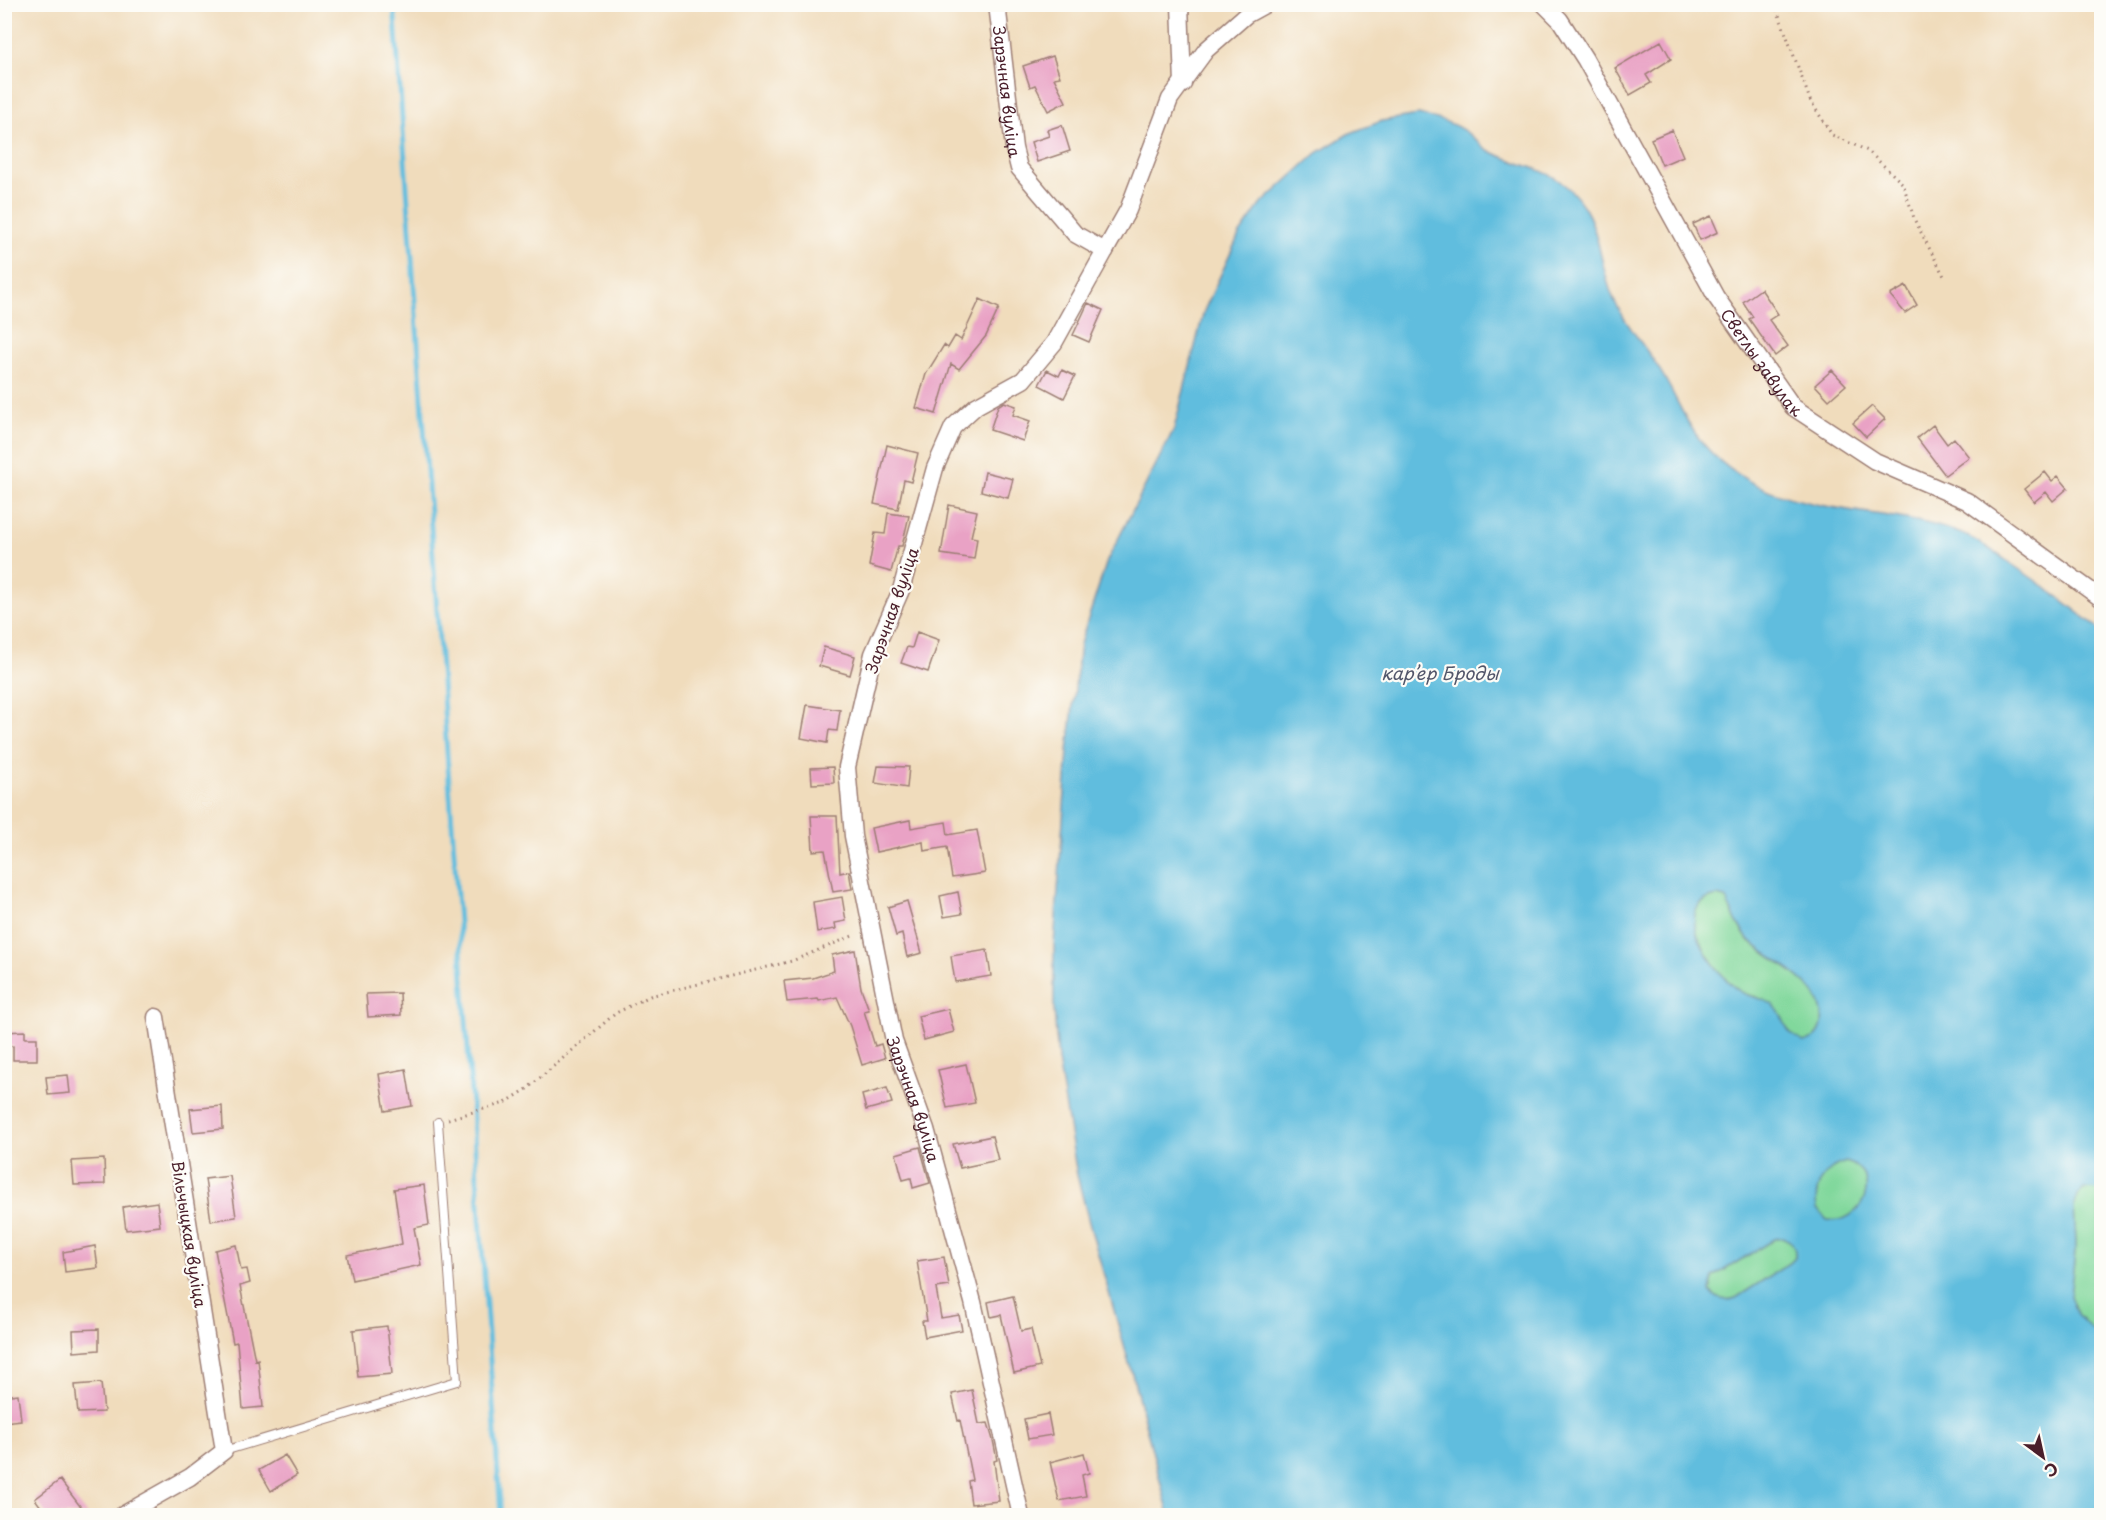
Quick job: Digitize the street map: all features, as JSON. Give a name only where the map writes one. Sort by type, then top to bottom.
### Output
[{"type":"street","name":"Зарэчная вуліца","points":[[998,4],[1014,148],[1019,168],[1075,234],[1105,251],[1054,344],[1023,380],[976,405],[953,428],[935,468],[901,590],[873,654],[847,767],[853,836],[894,1041],[926,1129],[973,1302],[1021,1515]]},
{"type":"street","points":[[1180,4],[1183,84]]},
{"type":"street","points":[[1105,251],[1128,210],[1170,99],[1206,50],[1246,15],[1266,4]]},
{"type":"street","name":"Светлы завулак","points":[[1544,4],[1560,20],[1585,59],[1716,297],[1793,408],[1875,461],[1967,501],[2102,599]]},
{"type":"street","name":"Вільчыцкая вуліца","points":[[156,1017],[224,1450]]},
{"type":"street","points":[[121,1515],[190,1476],[224,1450]]},
{"type":"lane","points":[[224,1450],[457,1381],[438,1122]]},
{"type":"path","points":[[1775,4],[1810,100],[1832,135],[1868,151],[1903,184],[1915,221],[1945,278]]},
{"type":"path","points":[[461,1115],[482,1112],[505,1103],[527,1089],[616,1013],[650,996],[792,961],[870,928]]},
{"type":"green space","points":[[1717,896],[1725,898],[1748,939],[1796,975],[1816,996],[1821,1009],[1822,1024],[1814,1038],[1804,1042],[1792,1037],[1768,1003],[1737,989],[1708,955],[1695,926],[1695,912],[1702,902]]},
{"type":"green space","points":[[1846,1162],[1858,1168],[1864,1176],[1865,1197],[1851,1215],[1840,1220],[1827,1220],[1817,1209],[1819,1186],[1826,1173]]},
{"type":"green space","points":[[2084,1189],[2101,1190],[2101,1335],[2090,1328],[2077,1314],[2070,1296],[2076,1243],[2074,1207],[2078,1195]]},
{"type":"green space","points":[[1774,1239],[1789,1240],[1794,1247],[1795,1258],[1790,1263],[1736,1298],[1721,1299],[1710,1291],[1713,1277]]},
{"type":"water","name":"карʼер Броды","points":[[1418,115],[1438,119],[1463,130],[1490,151],[1553,177],[1575,194],[1592,222],[1608,284],[1619,310],[1658,367],[1693,431],[1706,447],[1732,471],[1762,487],[1794,499],[1930,524],[1969,537],[2036,581],[2101,631],[2102,1190],[2084,1189],[2078,1195],[2074,1207],[2076,1243],[2070,1296],[2077,1314],[2090,1328],[2101,1335],[2101,1387],[2098,1400],[2102,1423],[2099,1515],[1169,1515],[1077,1175],[1058,1060],[1054,1009],[1054,945],[1068,751],[1080,644],[1107,561],[1174,429],[1204,311],[1239,235],[1260,205],[1317,153],[1348,134],[1382,121]],"holes":[[[1717,896],[1725,898],[1738,924],[1749,939],[1796,975],[1816,996],[1821,1009],[1822,1024],[1814,1038],[1804,1042],[1796,1037],[1787,1028],[1780,1013],[1772,1004],[1738,990],[1708,956],[1695,926],[1695,913],[1702,902]],[[1846,1162],[1858,1168],[1864,1176],[1865,1197],[1851,1215],[1840,1220],[1827,1220],[1817,1209],[1817,1193],[1826,1173]],[[1774,1239],[1786,1239],[1793,1245],[1795,1258],[1790,1263],[1736,1298],[1721,1299],[1710,1291],[1713,1277]]]},
{"type":"building","points":[[1661,41],[1671,59],[1646,75],[1651,83],[1630,95],[1615,68]]},
{"type":"building","points":[[1053,56],[1060,77],[1054,78],[1066,102],[1048,111],[1035,85],[1030,87],[1023,66]]},
{"type":"building","points":[[1062,125],[1070,151],[1037,162],[1031,142],[1049,136],[1047,130]]},
{"type":"building","points":[[1672,130],[1683,156],[1662,165],[1651,139]]},
{"type":"building","points":[[1711,216],[1718,232],[1700,240],[1693,224]]},
{"type":"building","points":[[1906,286],[1917,305],[1905,313],[1890,295]]},
{"type":"building","points":[[1761,289],[1778,314],[1769,320],[1788,346],[1775,356],[1749,319],[1753,317],[1743,302]]},
{"type":"building","points":[[980,299],[999,308],[986,336],[959,369],[951,364],[936,414],[916,408],[926,374],[944,345],[948,348],[955,336],[961,340]]},
{"type":"building","points":[[1088,303],[1103,310],[1089,342],[1073,335]]},
{"type":"building","points":[[1047,370],[1059,376],[1062,370],[1075,376],[1064,398],[1039,385]]},
{"type":"building","points":[[1832,370],[1846,385],[1829,400],[1815,385]]},
{"type":"building","points":[[1004,402],[1016,406],[1013,415],[1030,421],[1023,441],[990,430],[998,406]]},
{"type":"building","points":[[1872,406],[1885,419],[1866,437],[1853,423]]},
{"type":"building","points":[[1933,425],[1947,444],[1954,438],[1969,457],[1945,475],[1917,438]]},
{"type":"building","points":[[887,445],[918,453],[911,482],[904,480],[898,509],[874,504]]},
{"type":"building","points":[[985,472],[1013,479],[1008,498],[981,491]]},
{"type":"building","points":[[2045,472],[2052,481],[2058,476],[2068,488],[2053,501],[2046,492],[2034,502],[2024,489]]},
{"type":"building","points":[[949,505],[977,511],[971,537],[977,538],[974,559],[941,554]]},
{"type":"building","points":[[888,513],[909,516],[902,546],[898,546],[891,572],[869,566],[875,533],[885,534]]},
{"type":"building","points":[[917,632],[939,640],[928,672],[901,663],[907,647],[912,648]]},
{"type":"building","points":[[824,647],[855,656],[850,675],[819,666]]},
{"type":"building","points":[[807,705],[840,710],[837,731],[829,730],[827,743],[801,738]]},
{"type":"building","points":[[878,766],[909,767],[907,788],[875,783]]},
{"type":"building","points":[[833,767],[834,783],[812,784],[811,768]]},
{"type":"building","points":[[811,816],[837,816],[840,873],[849,871],[852,889],[833,892],[825,850],[813,851]]},
{"type":"building","points":[[910,820],[911,828],[946,822],[948,835],[977,830],[985,873],[952,878],[947,847],[924,851],[923,842],[876,852],[871,828]]},
{"type":"building","points":[[958,892],[962,914],[944,917],[940,896]]},
{"type":"building","points":[[842,897],[846,921],[835,923],[836,929],[817,932],[813,902]]},
{"type":"building","points":[[907,901],[922,953],[907,957],[902,934],[896,936],[888,907]]},
{"type":"building","points":[[855,950],[861,988],[869,1010],[864,1011],[875,1046],[881,1044],[885,1058],[862,1065],[850,1026],[837,997],[819,1001],[818,999],[787,1002],[784,981],[813,978],[834,971],[832,955]]},
{"type":"building","points":[[987,950],[991,976],[955,982],[951,956]]},
{"type":"building","points":[[400,993],[401,1015],[368,1017],[366,994]]},
{"type":"building","points":[[948,1009],[954,1032],[924,1040],[918,1016]]},
{"type":"building","points":[[25,1031],[25,1038],[37,1038],[37,1060],[13,1060],[13,1046],[4,1047],[4,1032]]},
{"type":"building","points":[[966,1064],[975,1103],[947,1108],[938,1070]]},
{"type":"building","points":[[406,1069],[412,1106],[385,1111],[379,1074]]},
{"type":"building","points":[[68,1075],[70,1093],[48,1095],[46,1077]]},
{"type":"building","points":[[887,1088],[892,1103],[866,1110],[862,1095]]},
{"type":"building","points":[[222,1106],[223,1129],[193,1132],[190,1109]]},
{"type":"building","points":[[992,1136],[998,1160],[960,1168],[953,1144]]},
{"type":"building","points":[[920,1147],[930,1183],[913,1188],[911,1178],[903,1180],[896,1154]]},
{"type":"building","points":[[104,1159],[105,1184],[74,1185],[72,1161]]},
{"type":"building","points":[[230,1176],[236,1217],[211,1221],[205,1179]]},
{"type":"building","points":[[424,1185],[429,1225],[414,1228],[421,1265],[352,1280],[347,1255],[402,1244],[394,1189]]},
{"type":"building","points":[[157,1202],[160,1226],[126,1230],[123,1207]]},
{"type":"building","points":[[236,1245],[241,1270],[247,1269],[250,1283],[240,1286],[255,1360],[258,1359],[263,1407],[243,1409],[237,1342],[233,1343],[215,1250]]},
{"type":"building","points":[[95,1246],[98,1268],[65,1272],[63,1252]]},
{"type":"building","points":[[944,1257],[949,1286],[936,1288],[941,1318],[959,1315],[962,1330],[925,1337],[922,1321],[927,1321],[917,1261]]},
{"type":"building","points":[[1013,1296],[1021,1331],[1031,1329],[1040,1367],[1014,1373],[1001,1315],[991,1317],[988,1302]]},
{"type":"building","points":[[387,1326],[392,1374],[358,1377],[353,1330]]},
{"type":"building","points":[[99,1329],[99,1350],[74,1352],[73,1330]]},
{"type":"building","points":[[101,1383],[104,1412],[78,1413],[75,1385]]},
{"type":"building","points":[[972,1390],[979,1424],[988,1423],[993,1440],[997,1460],[994,1461],[999,1501],[971,1504],[968,1481],[972,1480],[960,1420],[958,1421],[952,1394]]},
{"type":"building","points":[[18,1394],[21,1420],[4,1422],[4,1396]]},
{"type":"building","points":[[1048,1414],[1052,1435],[1028,1439],[1024,1419]]},
{"type":"building","points":[[1084,1453],[1089,1473],[1082,1475],[1086,1496],[1059,1501],[1050,1462]]},
{"type":"building","points":[[285,1455],[297,1475],[271,1491],[259,1470]]},
{"type":"building","points":[[60,1480],[87,1515],[47,1515],[35,1499]]},
{"type":"waterway","points":[[394,4],[501,1516]]}]
